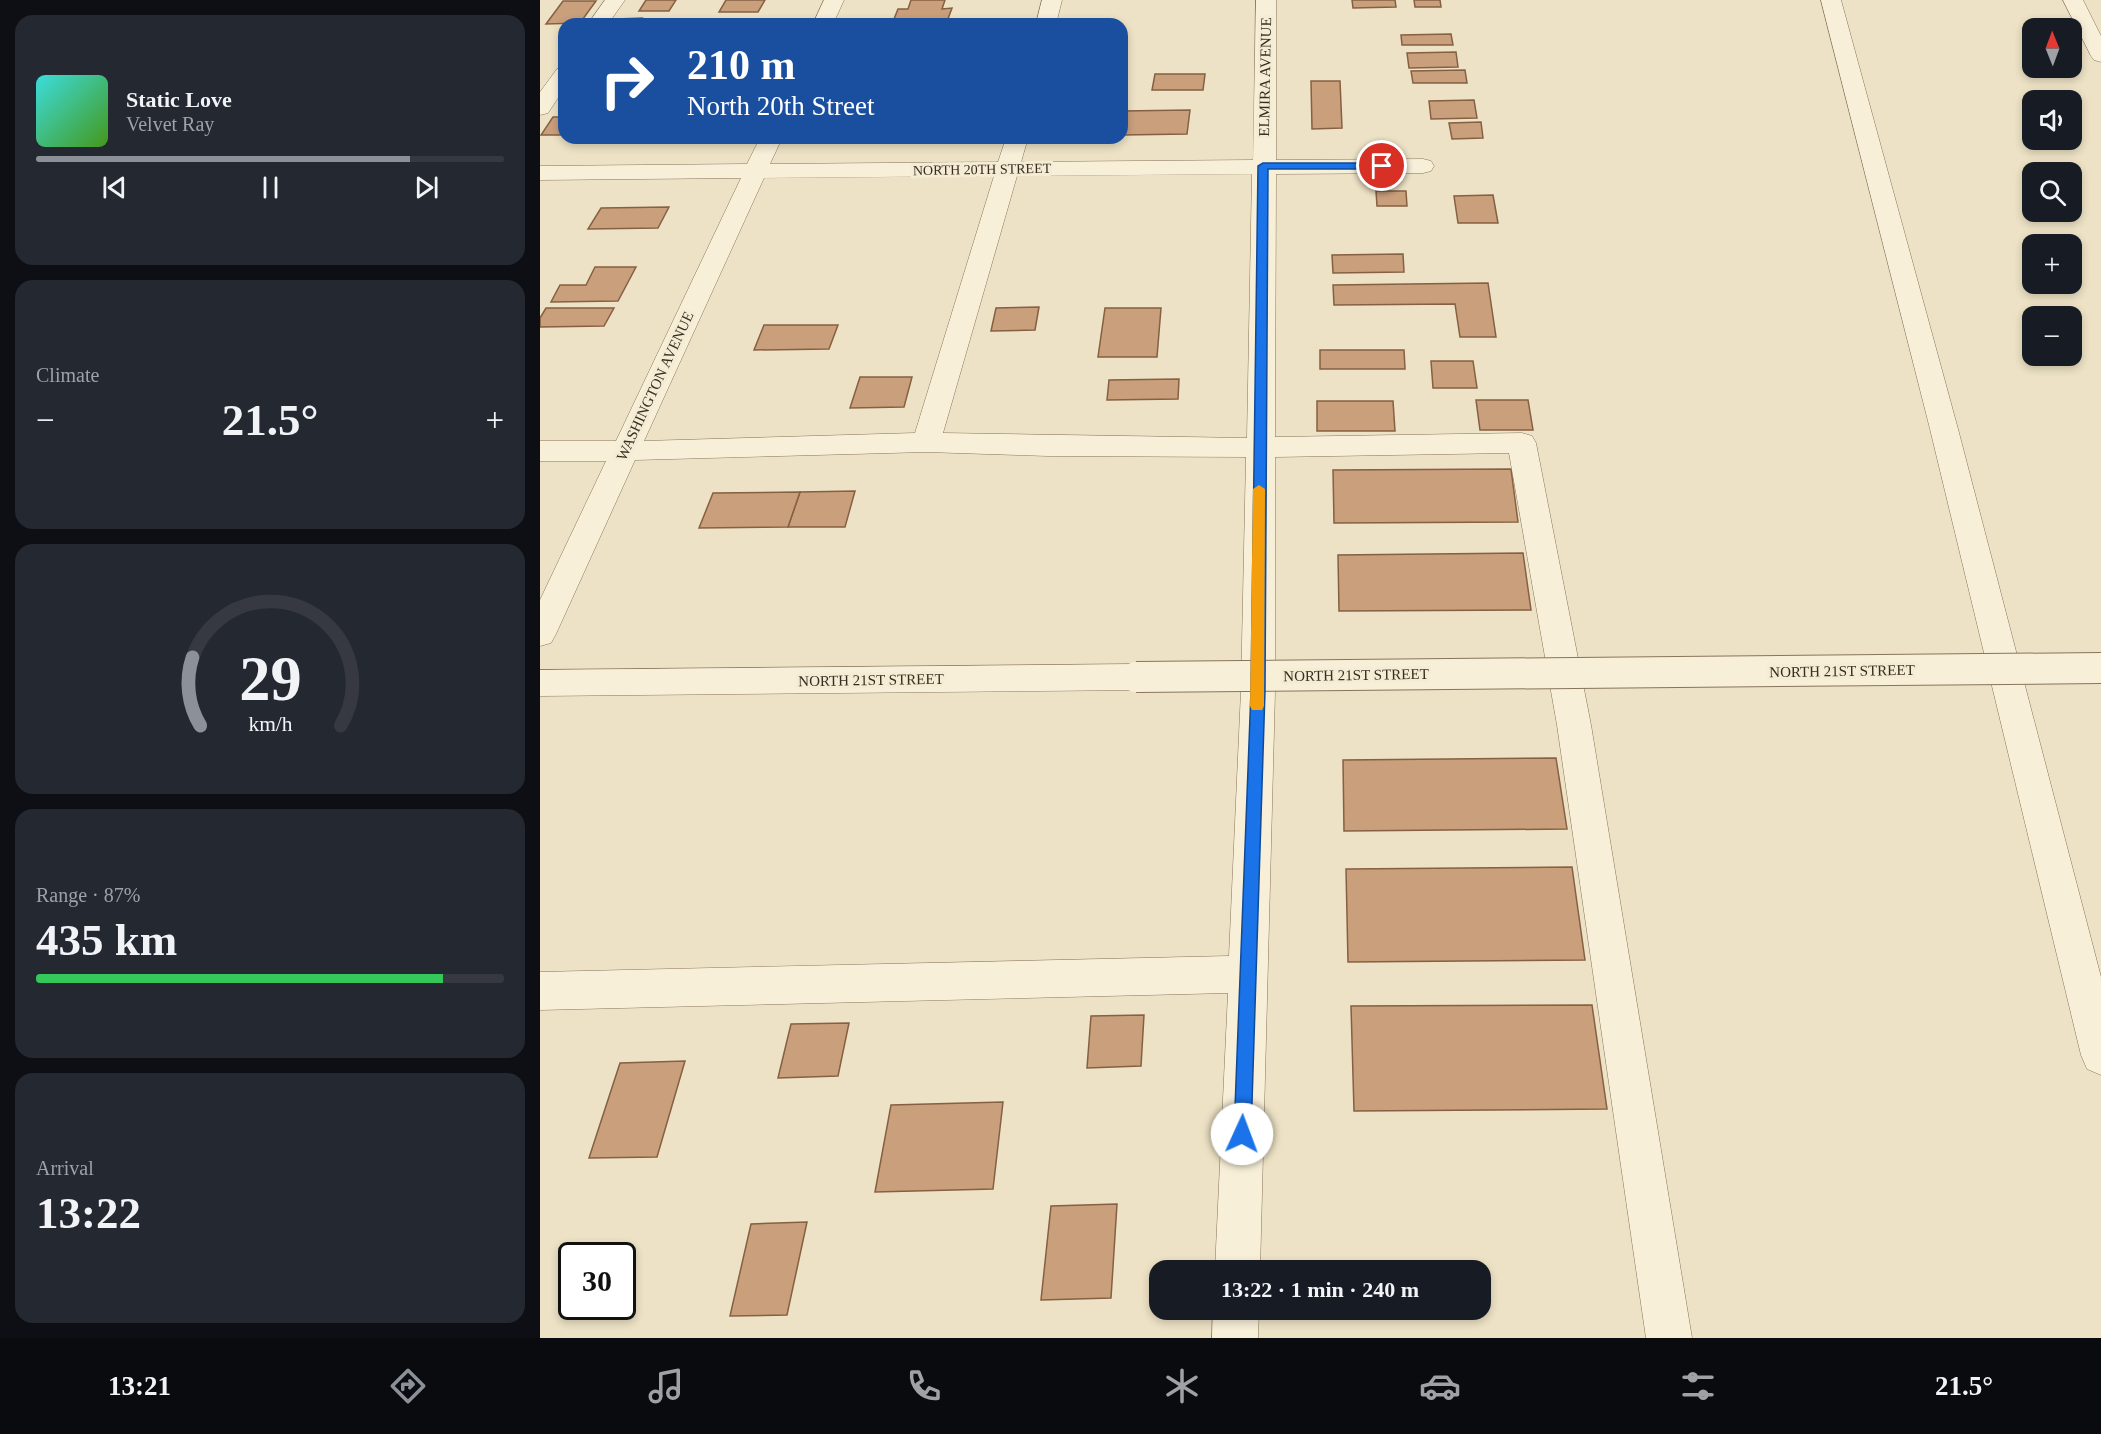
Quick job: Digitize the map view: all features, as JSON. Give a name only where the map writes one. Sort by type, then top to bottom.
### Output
[{"type":"street","points":[[602,18],[615,0]]},
{"type":"street","points":[[826,18],[834,0]]},
{"type":"street","points":[[1048,18],[1052,0]]},
{"type":"street","name":"ELMIRA AVENUE","points":[[1238,1260],[1258,691],[1266,0]]},
{"type":"street","points":[[1831,0],[1947,441],[2101,1055]]},
{"type":"street","points":[[2073,0],[2101,56]]},
{"type":"street","points":[[540,108],[558,82]]},
{"type":"street","name":"WASHINGTON AVENUE","points":[[540,634],[768,144]]},
{"type":"street","points":[[926,441],[1015,144]]},
{"type":"street","name":"NORTH 20TH STREET","points":[[540,173],[1423,166]]},
{"type":"street","points":[[540,451],[625,451],[926,441],[1048,446],[1260,447],[1522,443],[1574,725],[1670,1338]]},
{"type":"street","name":"NORTH 21ST STREET","points":[[540,683],[2101,668]]},
{"type":"street","points":[[540,991],[1248,974]]},
{"type":"street","points":[[1235,1338],[1236,1320]]},
{"type":"building","points":[[646,0],[676,0],[669,11],[639,11]]},
{"type":"building","points":[[726,0],[765,0],[758,12],[719,12]]},
{"type":"building","points":[[911,0],[945,0],[942,9],[952,8],[948,18],[894,18],[898,9],[908,9]]},
{"type":"building","points":[[1352,0],[1395,0],[1396,7],[1353,8]]},
{"type":"building","points":[[1414,0],[1440,0],[1441,7],[1415,7]]},
{"type":"building","points":[[563,1],[596,1],[584,18],[558,18],[558,24],[546,24]]},
{"type":"building","points":[[1451,34],[1453,45],[1402,45],[1401,35]]},
{"type":"building","points":[[1456,52],[1458,67],[1409,68],[1407,53]]},
{"type":"building","points":[[1465,70],[1467,83],[1413,83],[1411,71]]},
{"type":"building","points":[[1155,74],[1205,74],[1203,90],[1152,90]]},
{"type":"building","points":[[1311,81],[1340,81],[1342,128],[1312,129]]},
{"type":"building","points":[[1474,100],[1477,118],[1431,119],[1429,101]]},
{"type":"building","points":[[1190,110],[1187,134],[1128,135],[1128,111]]},
{"type":"building","points":[[553,117],[558,117],[558,135],[541,135]]},
{"type":"building","points":[[1481,122],[1483,138],[1452,139],[1449,123]]},
{"type":"building","points":[[1376,191],[1406,191],[1407,206],[1377,206]]},
{"type":"building","points":[[1493,195],[1498,223],[1458,223],[1454,196]]},
{"type":"building","points":[[669,207],[658,228],[588,229],[601,208]]},
{"type":"building","points":[[1403,254],[1404,272],[1333,273],[1332,255]]},
{"type":"building","points":[[595,267],[636,267],[618,301],[551,302],[560,285],[586,285]]},
{"type":"building","points":[[1488,283],[1496,337],[1460,337],[1455,304],[1334,305],[1333,285]]},
{"type":"building","points":[[1039,307],[1035,330],[991,331],[996,308]]},
{"type":"building","points":[[546,308],[614,308],[604,326],[540,327],[540,318]]},
{"type":"building","points":[[1105,308],[1161,308],[1157,357],[1098,357]]},
{"type":"building","points":[[764,325],[838,325],[829,349],[754,350]]},
{"type":"building","points":[[1320,350],[1404,350],[1405,369],[1320,369]]},
{"type":"building","points":[[1431,361],[1473,361],[1477,388],[1433,388]]},
{"type":"building","points":[[860,377],[912,377],[904,407],[850,408]]},
{"type":"building","points":[[1179,379],[1178,399],[1107,400],[1109,380]]},
{"type":"building","points":[[1476,400],[1528,400],[1533,430],[1480,430]]},
{"type":"building","points":[[1317,401],[1393,401],[1395,431],[1317,431]]},
{"type":"building","points":[[1511,469],[1518,522],[1334,523],[1333,470]]},
{"type":"building","points":[[855,491],[845,527],[788,527],[800,492]]},
{"type":"building","points":[[800,492],[788,527],[699,528],[713,493]]},
{"type":"building","points":[[1523,553],[1531,610],[1339,611],[1338,555]]},
{"type":"building","points":[[1556,758],[1567,829],[1344,831],[1343,760]]},
{"type":"building","points":[[1572,867],[1585,960],[1348,962],[1346,869]]},
{"type":"building","points":[[1592,1005],[1607,1109],[1354,1111],[1351,1006]]},
{"type":"building","points":[[1144,1015],[1141,1066],[1087,1068],[1091,1016]]},
{"type":"building","points":[[849,1023],[838,1076],[778,1078],[791,1024]]},
{"type":"building","points":[[685,1061],[657,1157],[589,1158],[620,1063]]},
{"type":"building","points":[[1003,1102],[993,1189],[875,1192],[891,1105]]},
{"type":"building","points":[[1117,1204],[1111,1298],[1041,1300],[1051,1206]]},
{"type":"building","points":[[807,1222],[787,1315],[730,1316],[751,1224]]},
{"type":"slow traffic","points":[[1257,706],[1259,489]]},
{"type":"route","points":[[1242,1134],[1258,691],[1263,166],[1382,166]]}]
